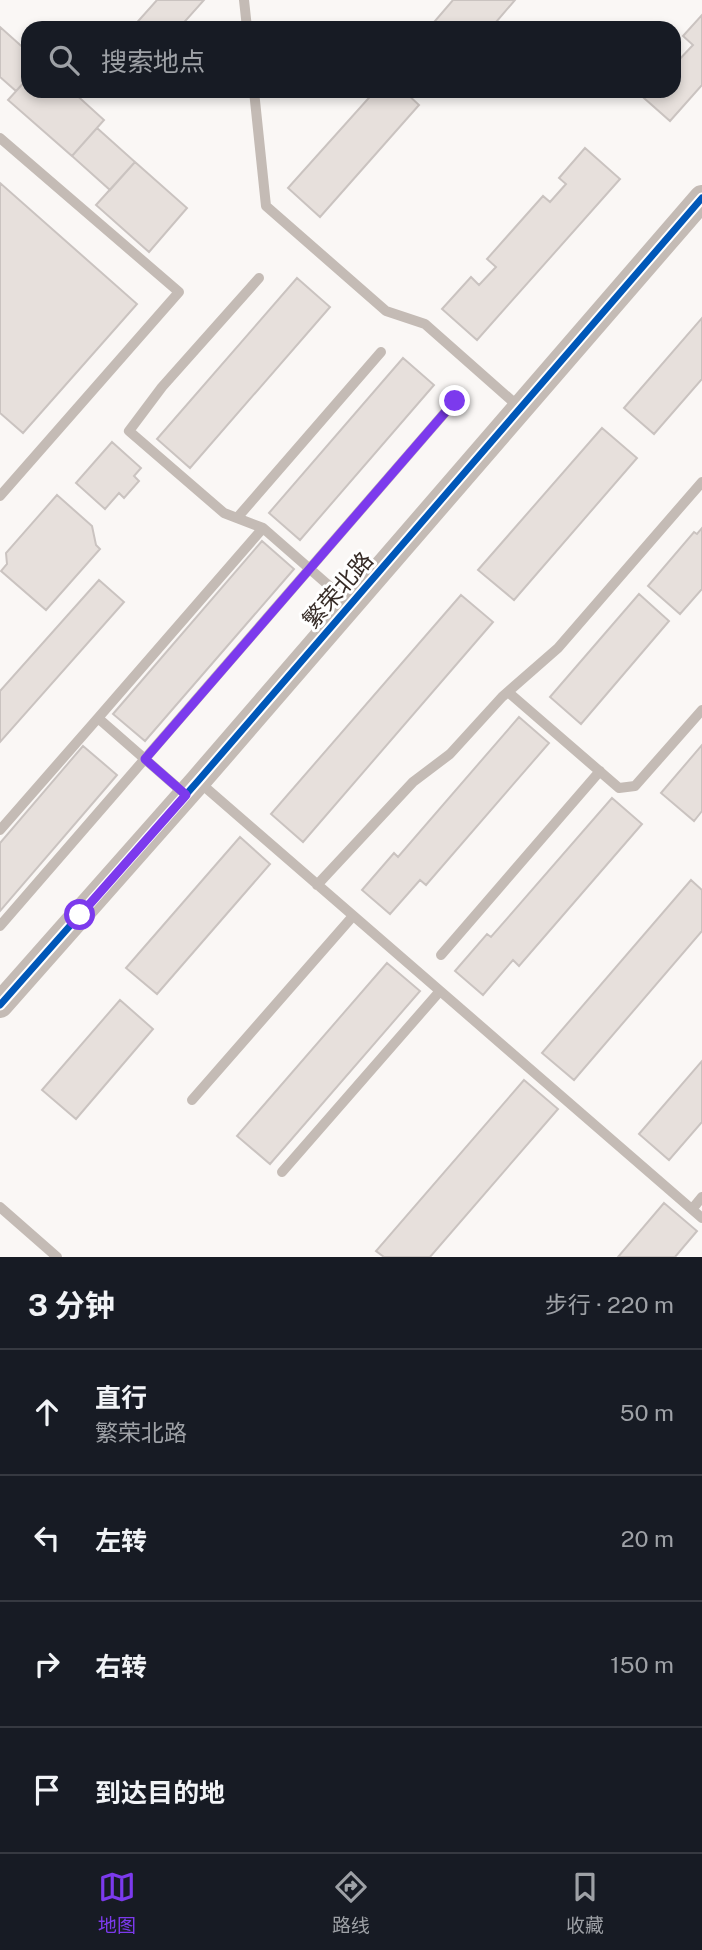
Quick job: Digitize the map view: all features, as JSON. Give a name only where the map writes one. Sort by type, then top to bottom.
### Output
[{"type":"street","name":"繁荣北路","points":[[0,1005],[192,788],[702,198]]},
{"type":"lane","points":[[244,0],[246,21]]},
{"type":"lane","points":[[255,98],[266,206],[386,311],[425,324],[521,408]]},
{"type":"lane","points":[[0,138],[179,292],[2,489]]},
{"type":"lane","points":[[259,278],[162,387],[129,431],[224,513],[263,528],[351,605]]},
{"type":"lane","points":[[237,518],[381,352]]},
{"type":"lane","points":[[0,926],[455,401]]},
{"type":"lane","points":[[317,885],[413,782],[450,754],[508,692],[558,648],[702,482]]},
{"type":"lane","points":[[0,830],[263,528]]},
{"type":"lane","points":[[508,692],[619,788],[635,786],[702,709]]},
{"type":"lane","points":[[98,718],[145,759],[192,788],[317,885],[702,1218]]},
{"type":"lane","points":[[441,955],[600,771]]},
{"type":"lane","points":[[192,1100],[353,916]]},
{"type":"lane","points":[[282,1172],[440,991]]},
{"type":"lane","points":[[692,1208],[702,1197]]},
{"type":"lane","points":[[0,1207],[58,1257]]},
{"type":"building","points":[[157,0],[204,0],[185,21],[138,21]]},
{"type":"building","points":[[453,0],[515,0],[497,21],[435,21]]},
{"type":"building","points":[[702,15],[702,85],[670,121],[644,98],[681,98],[681,58],[693,45],[683,36]]},
{"type":"building","points":[[0,27],[21,46],[21,86],[16,91],[0,77]]},
{"type":"building","points":[[21,86],[21,98],[80,98],[104,120],[72,156],[8,100]]},
{"type":"building","points":[[369,98],[412,98],[419,105],[320,217],[288,188]]},
{"type":"building","points":[[97,128],[135,162],[110,190],[72,156]]},
{"type":"building","points":[[585,148],[620,179],[477,340],[442,309],[471,277],[479,285],[496,267],[487,259],[543,196],[550,202],[566,184],[559,178]]},
{"type":"building","points":[[135,162],[187,208],[149,252],[96,205]]},
{"type":"building","points":[[0,183],[137,304],[23,433],[0,413]]},
{"type":"building","points":[[297,278],[330,307],[190,468],[157,439]]},
{"type":"building","points":[[702,318],[702,379],[654,434],[624,408]]},
{"type":"building","points":[[403,358],[434,385],[300,540],[269,513]]},
{"type":"building","points":[[602,428],[637,458],[514,600],[478,570]]},
{"type":"building","points":[[112,442],[141,468],[134,476],[139,481],[124,498],[119,493],[105,509],[76,483]]},
{"type":"building","points":[[57,495],[92,526],[96,545],[100,549],[46,610],[1,571],[7,564],[6,553]]},
{"type":"building","points":[[702,528],[702,589],[680,614],[648,586],[694,532],[697,534]]},
{"type":"building","points":[[262,541],[294,569],[145,741],[113,714]]},
{"type":"building","points":[[99,580],[124,602],[0,742],[0,691]]},
{"type":"building","points":[[639,594],[669,621],[581,724],[550,697]]},
{"type":"building","points":[[461,595],[493,622],[303,842],[271,814]]},
{"type":"building","points":[[519,717],[549,743],[426,885],[420,880],[390,914],[362,890],[394,853],[398,857]]},
{"type":"building","points":[[702,745],[702,811],[694,821],[661,793]]},
{"type":"building","points":[[83,746],[117,775],[0,911],[0,843]]},
{"type":"building","points":[[612,798],[642,824],[519,966],[513,960],[483,995],[455,971],[487,934],[491,937]]},
{"type":"building","points":[[240,837],[270,864],[157,994],[126,968]]},
{"type":"building","points":[[691,880],[702,890],[702,931],[574,1080],[542,1053]]},
{"type":"building","points":[[387,963],[420,991],[270,1164],[237,1136]]},
{"type":"building","points":[[120,1000],[153,1029],[76,1119],[42,1090]]},
{"type":"building","points":[[702,1061],[702,1122],[669,1160],[639,1134]]},
{"type":"building","points":[[524,1080],[558,1109],[430,1257],[384,1257],[376,1251]]},
{"type":"building","points":[[664,1203],[697,1231],[675,1257],[618,1257]]},
{"type":"cycle path","points":[[0,1005],[198,781],[702,198]]},
{"type":"route","points":[[80,915],[186,795],[145,759],[455,401]]}]
